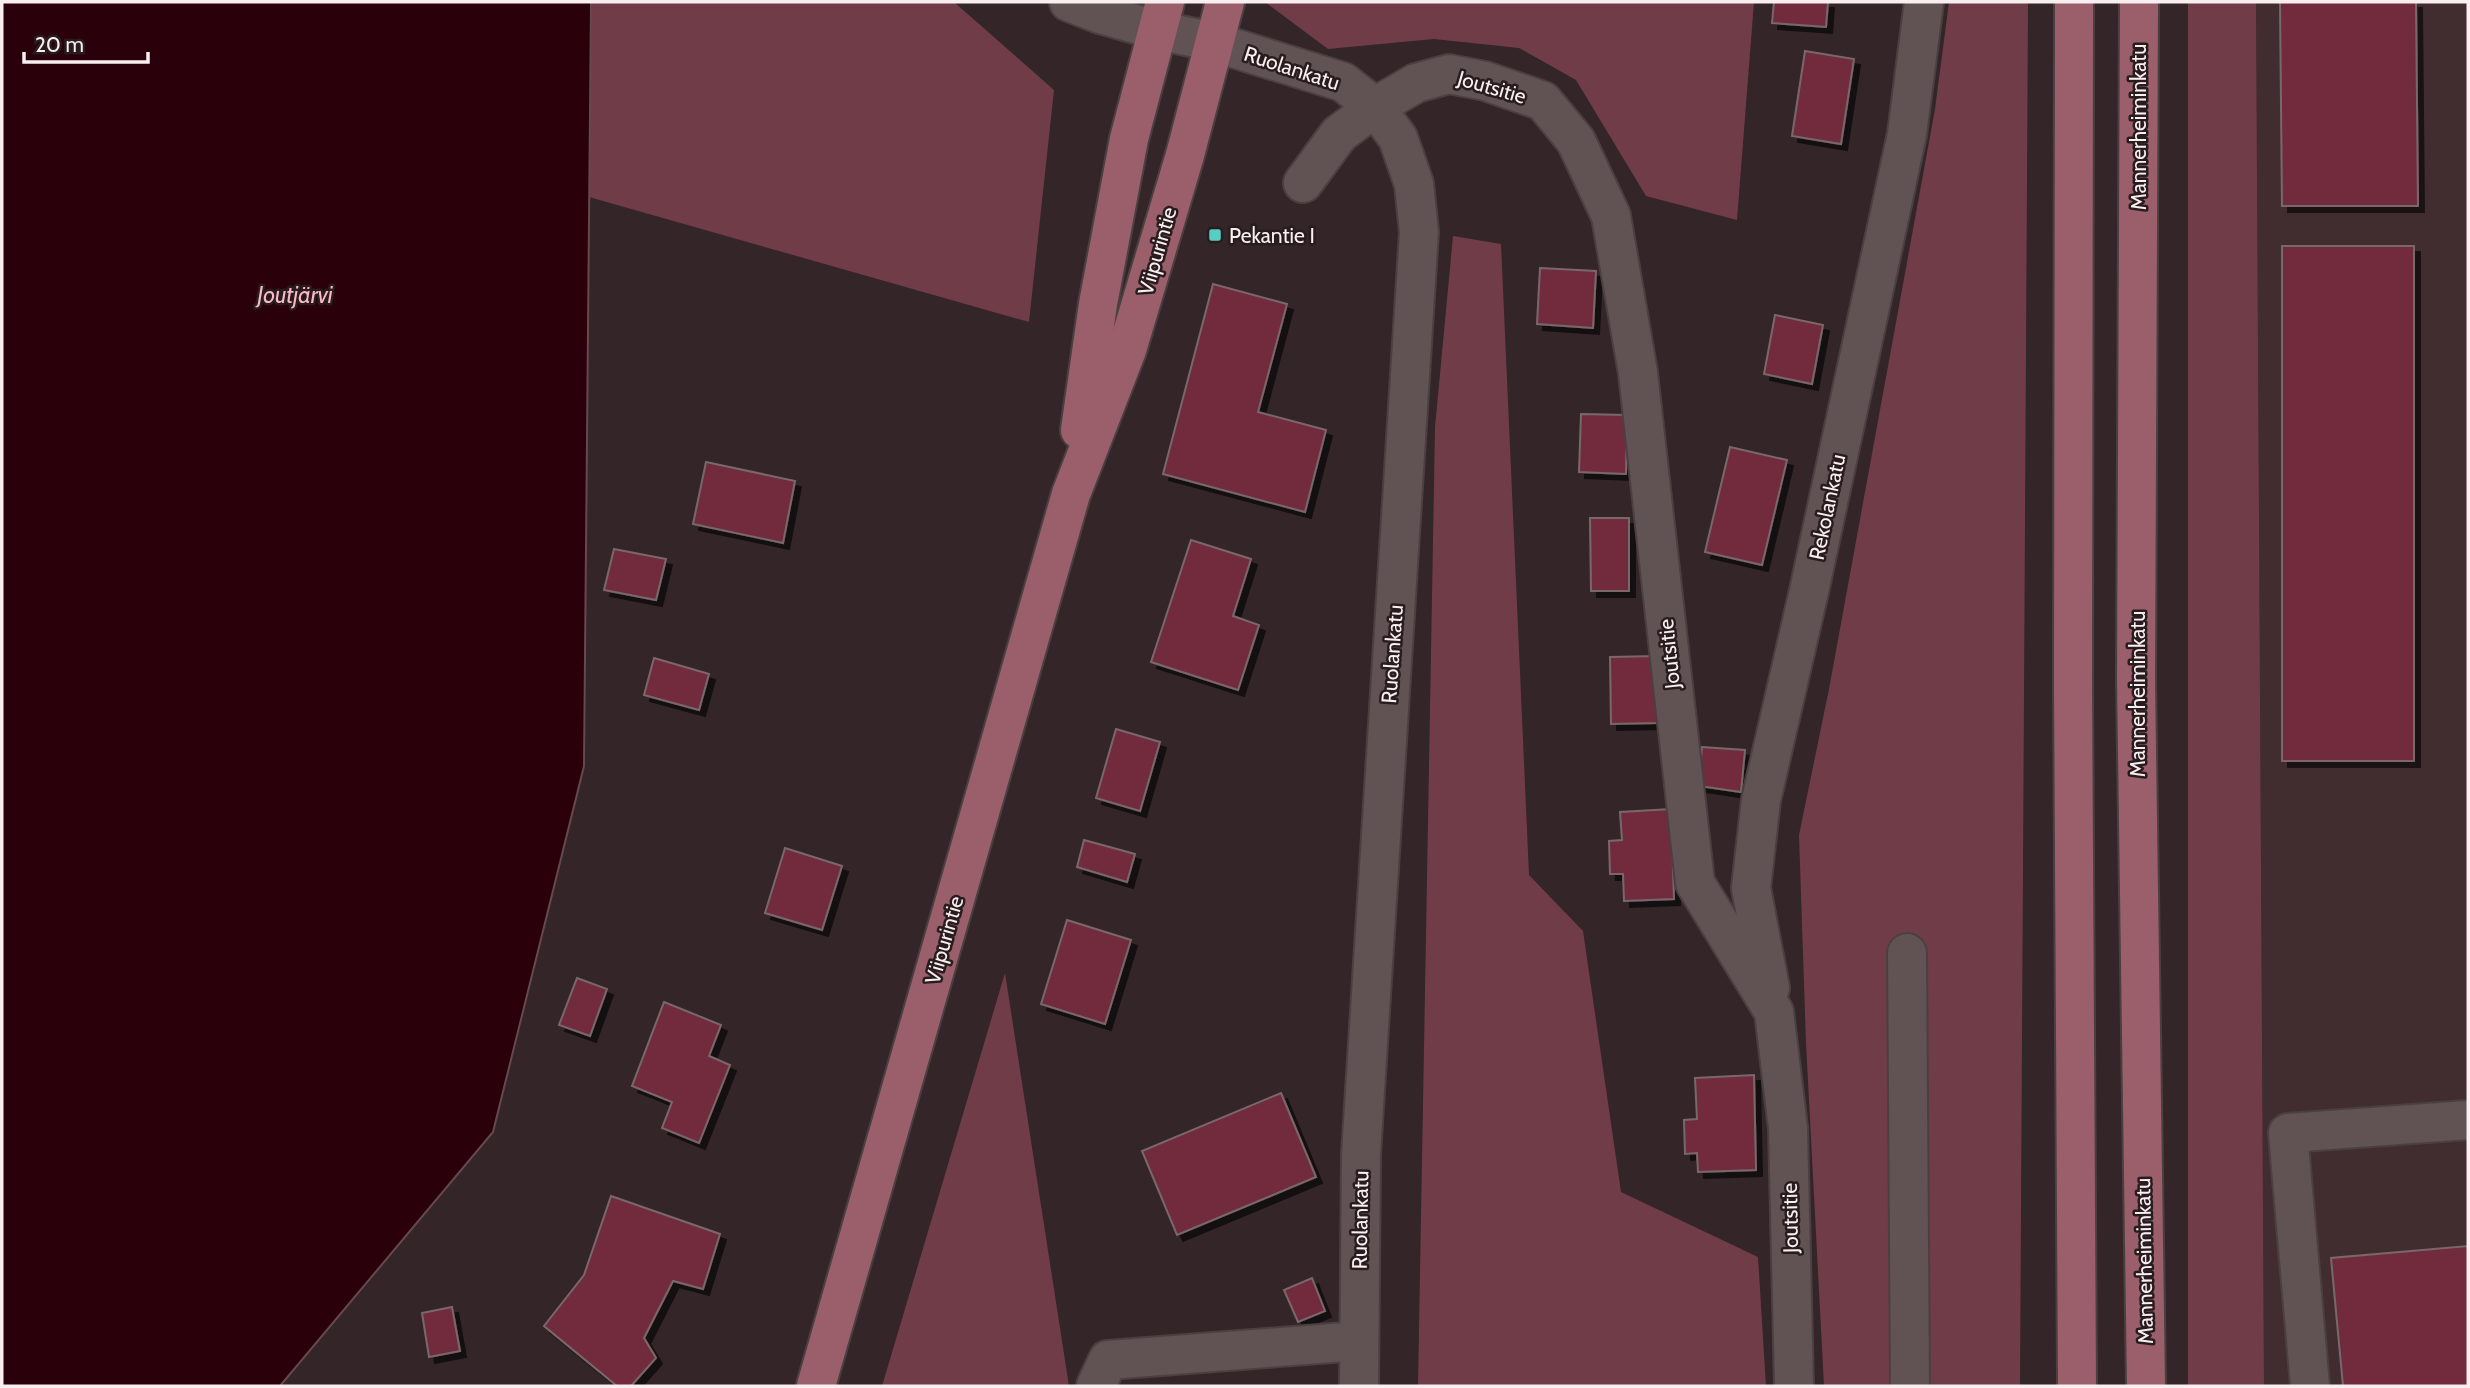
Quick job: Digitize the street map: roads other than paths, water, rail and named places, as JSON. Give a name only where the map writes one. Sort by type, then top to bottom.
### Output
[{"type":"main road","name":"Viipurintie","points":[[816,1386],[1071,494],[1127,350],[1185,155],[1225,2]]},
{"type":"main road","points":[[2074,2],[2073,682],[2077,1386]]},
{"type":"main road","name":"Mannerheiminkatu","points":[[2138,2],[2136,680],[2146,1386]]},
{"type":"main road","name":"Viipurintie","points":[[1071,494],[1103,279],[1129,139],[1161,16]]},
{"type":"street","name":"Ruolankatu","points":[[1069,2],[1100,14],[1161,16],[1214,42],[1343,82],[1376,107],[1398,138],[1414,184],[1419,232],[1361,1154],[1359,1386]]},
{"type":"street","name":"Rekolankatu","points":[[1774,1012],[1751,888],[1761,800],[1809,591],[1907,134],[1924,2]]},
{"type":"street","name":"Joutsitie","points":[[1303,183],[1339,134],[1416,83],[1449,74],[1485,81],[1543,101],[1576,141],[1611,216],[1637,373],[1695,883],[1774,1012],[1788,1128],[1794,1386]]},
{"type":"street","points":[[1907,953],[1910,1386]]},
{"type":"street","points":[[2310,1386],[2288,1133],[2468,1120]]},
{"type":"street","points":[[1096,1386],[1108,1360],[1359,1341]]},
{"type":"water","name":"Joutjärvi","points":[[2,2],[591,2],[584,766],[493,1132],[280,1386],[2,1386]]},
{"type":"place","name":"Pekantie I","points":[[1215,235]]}]
